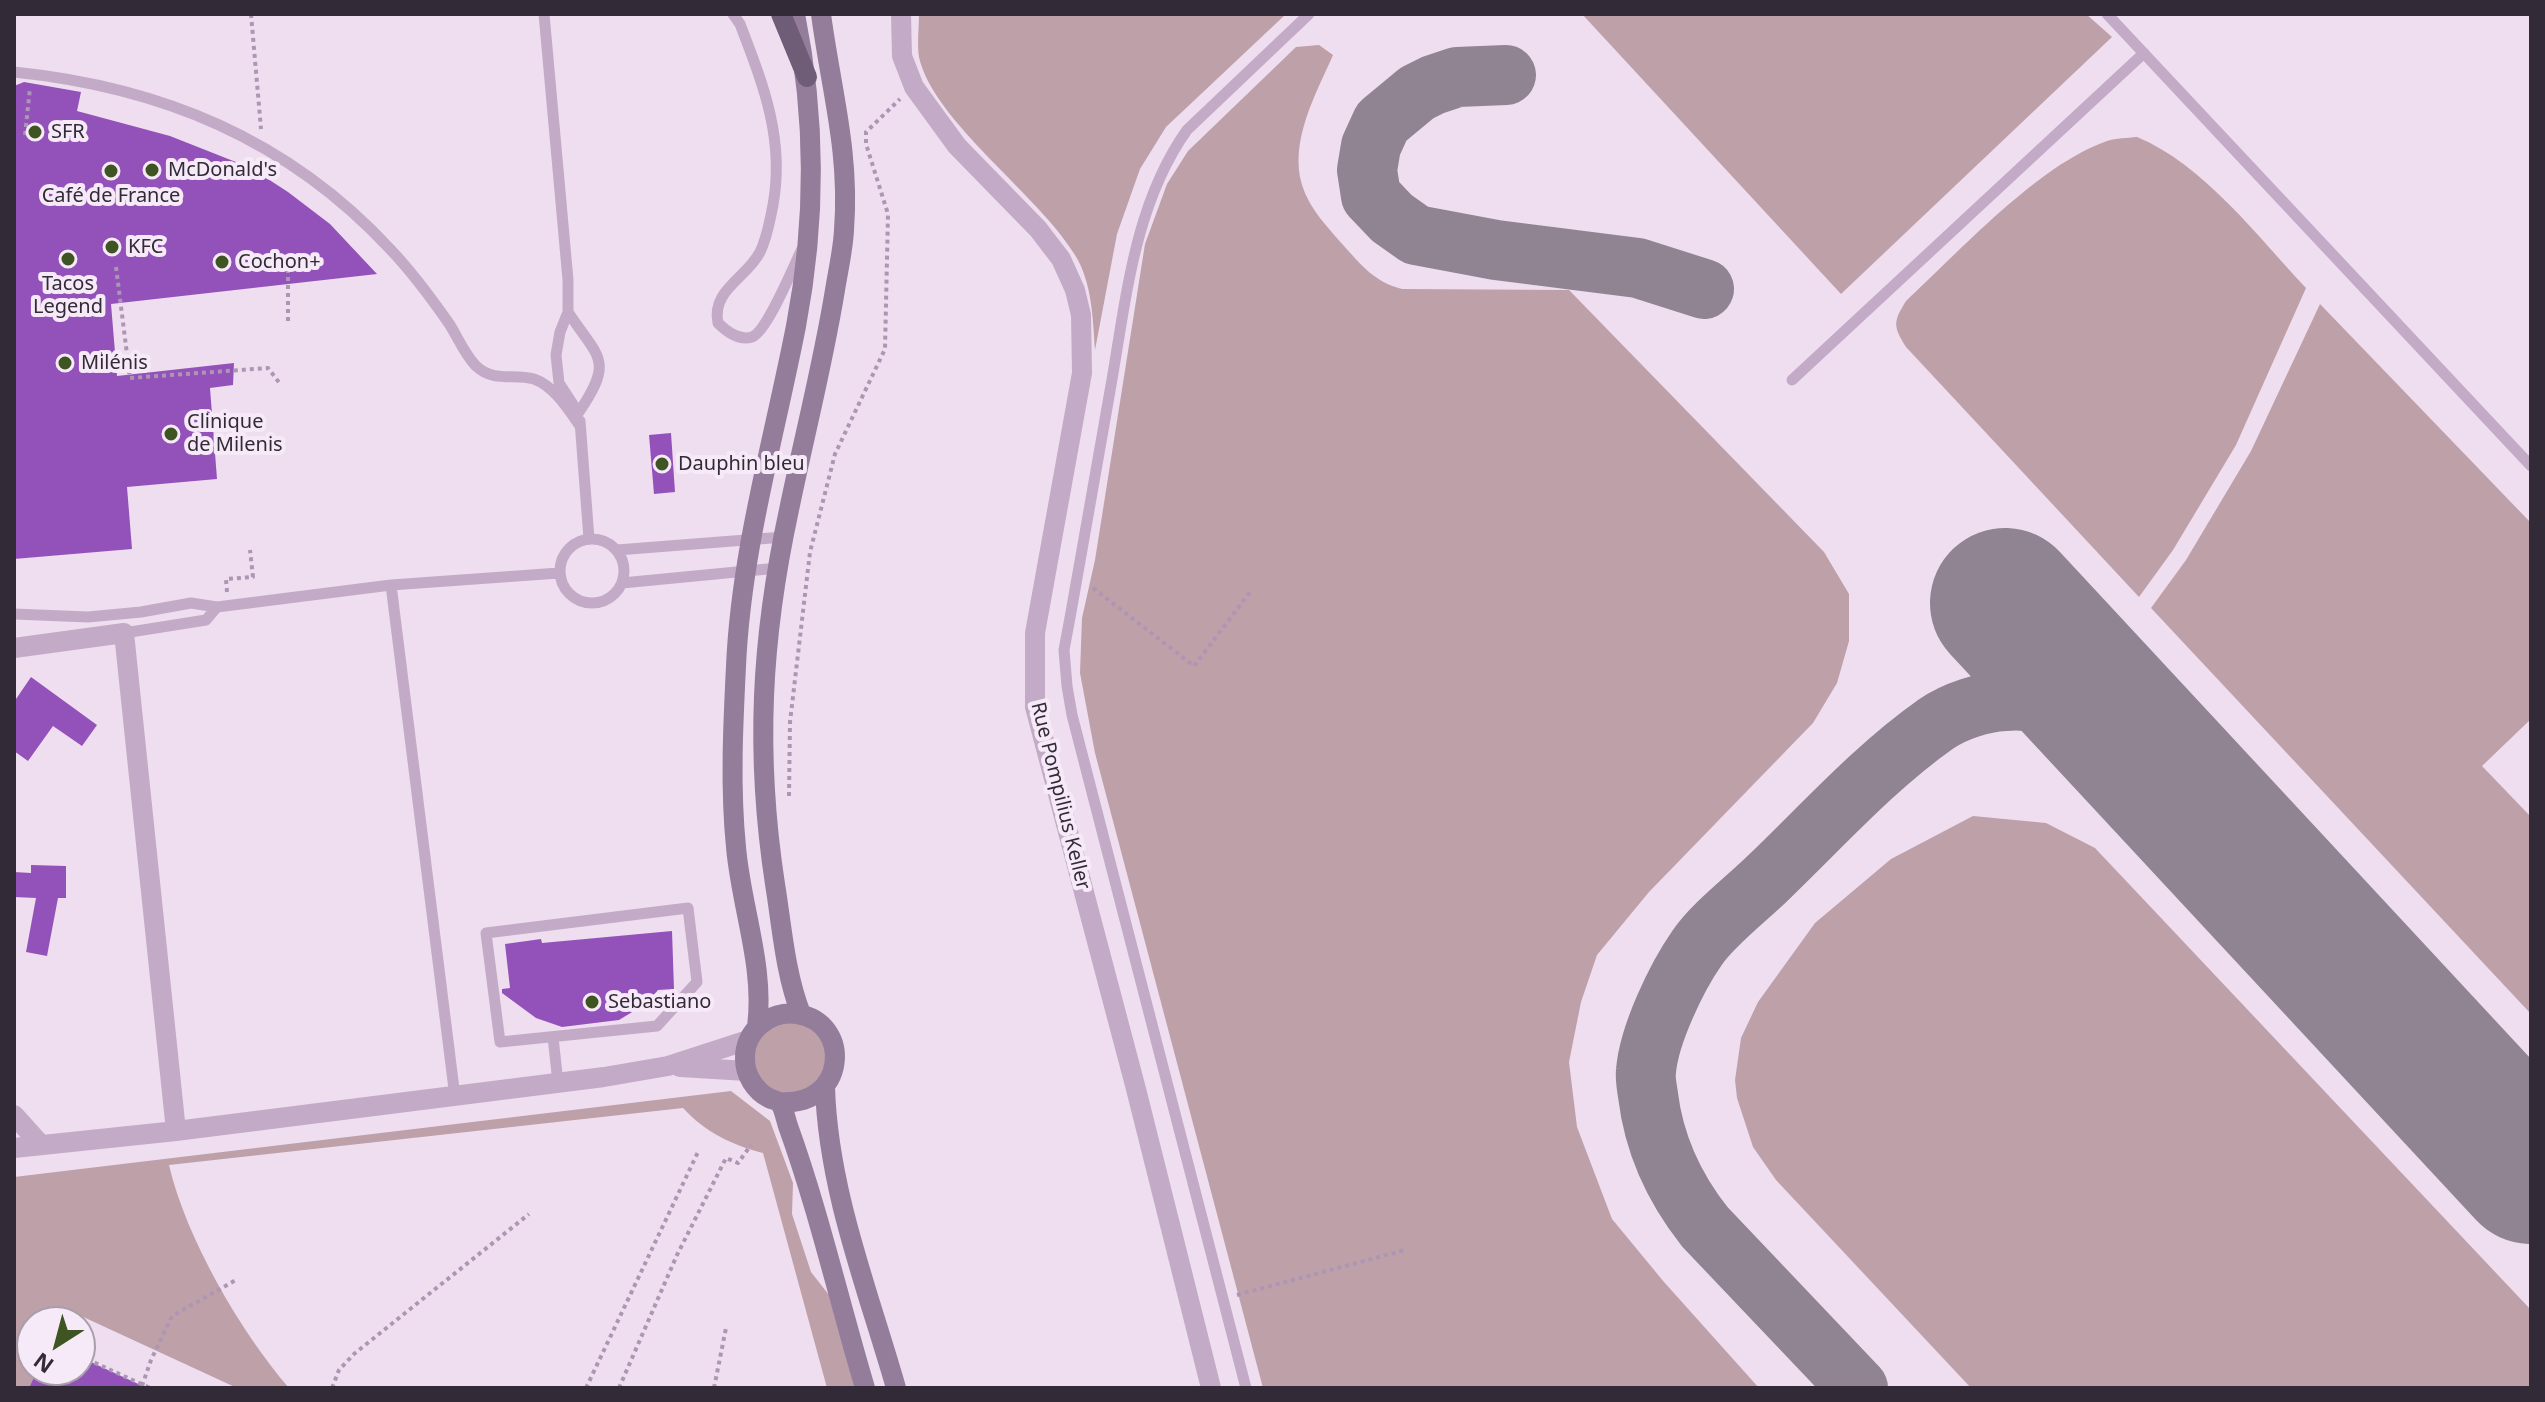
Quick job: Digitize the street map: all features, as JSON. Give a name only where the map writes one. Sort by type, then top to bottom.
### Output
[{"type":"main road","points":[[781,14],[807,77]]},
{"type":"main road","points":[[795,14],[807,77],[812,135],[809,234],[797,323],[746,571],[736,661],[732,757],[736,849],[759,989],[753,1034],[745,1061],[747,1071],[759,1091],[779,1102],[804,1101],[825,1087]]},
{"type":"main road","points":[[801,1014],[790,983],[769,845],[762,754],[764,666],[778,568],[828,331],[844,233],[846,169],[821,14]]},
{"type":"main road","points":[[753,1034],[778,1014],[801,1014],[823,1027],[835,1050],[835,1063],[825,1087],[835,1170],[896,1388]]},
{"type":"main road","points":[[779,1102],[806,1179],[865,1388]]},
{"type":"street","name":"Rue Pompilius Keller","points":[[901,14],[902,56],[914,87],[957,146],[1038,229],[1061,259],[1075,290],[1081,315],[1082,373],[1035,633],[1035,707],[1211,1388]]},
{"type":"street","points":[[14,648],[124,633],[176,1131]]},
{"type":"street","points":[[14,1148],[558,1083],[668,1066],[753,1034]]},
{"type":"street","points":[[668,1066],[747,1071]]},
{"type":"street","points":[[14,1115],[41,1145]]},
{"type":"lane","points":[[544,14],[557,137],[568,312],[560,332],[557,369],[559,383],[579,412],[589,539]]},
{"type":"lane","points":[[733,14],[740,24],[768,96],[778,154],[777,186],[761,251],[717,305],[718,323],[738,337],[750,338],[757,334],[766,322],[809,234]]},
{"type":"lane","points":[[1246,1388],[1072,715],[1064,650],[1135,249],[1159,178],[1187,130],[1309,14]]},
{"type":"lane","points":[[2107,14],[2531,466]]},
{"type":"lane","points":[[1792,380],[2144,53]]},
{"type":"lane","points":[[14,72],[108,86],[176,106],[217,122],[264,148],[339,201],[390,249],[430,297],[477,367],[495,377],[538,381],[559,399],[580,426]]},
{"type":"lane","points":[[568,312],[582,334],[594,345],[600,361],[601,373],[579,412]]},
{"type":"lane","points":[[617,550],[784,537]]},
{"type":"lane","points":[[589,539],[609,543],[617,550],[622,561],[622,583],[615,593],[605,601],[593,603],[570,595],[559,573],[567,550],[577,542],[589,539]]},
{"type":"lane","points":[[622,583],[778,568]]},
{"type":"lane","points":[[14,614],[88,617],[191,603],[223,607],[391,585],[559,573]]},
{"type":"lane","points":[[391,585],[455,1097]]},
{"type":"lane","points":[[124,633],[206,620],[223,607]]},
{"type":"lane","points":[[688,908],[697,982],[657,1026],[553,1037],[500,1042],[486,933],[688,908]]},
{"type":"lane","points":[[553,1037],[558,1083]]},
{"type":"path","points":[[251,14],[264,148]]},
{"type":"path","points":[[25,135],[31,73]]},
{"type":"path","points":[[789,796],[790,722],[810,552],[835,454],[885,349],[888,214],[866,144],[866,132],[914,87]]},
{"type":"path","points":[[288,256],[288,321]]},
{"type":"path","points":[[116,267],[130,378],[268,368],[281,385]]},
{"type":"path","points":[[223,607],[226,579],[253,577],[250,550]]},
{"type":"path","points":[[1078,576],[1194,666],[1250,592]]},
{"type":"path","points":[[619,1388],[677,1255],[726,1158],[738,1163],[751,1145]]},
{"type":"path","points":[[586,1388],[698,1152]]},
{"type":"path","points":[[332,1388],[339,1370],[354,1354],[529,1214]]},
{"type":"path","points":[[1223,1299],[1405,1250]]},
{"type":"path","points":[[143,1385],[172,1316],[236,1280]]},
{"type":"path","points":[[714,1388],[726,1328]]},
{"type":"path","points":[[96,1363],[150,1388]]},
{"type":"shaded area","points":[[919,14],[1286,14],[1166,127],[1140,169],[1117,234],[1095,350],[1091,301],[1081,266],[1037,207],[944,106],[928,81],[919,57]]},
{"type":"shaded area","points":[[1582,14],[2086,14],[2112,37],[1841,294]]},
{"type":"shaded area","points":[[1319,45],[1333,55],[1306,118],[1299,152],[1302,185],[1314,210],[1357,260],[1377,278],[1402,289],[1569,290],[1824,552],[1849,594],[1849,641],[1837,683],[1813,723],[1649,892],[1597,955],[1581,1002],[1569,1062],[1577,1127],[1612,1219],[1759,1388],[1263,1388],[1095,753],[1080,673],[1082,618],[1095,560],[1145,244],[1167,184],[1188,151],[1296,47]]},
{"type":"shaded area","points":[[2137,137],[2161,149],[2207,183],[2306,288],[2236,445],[2173,550],[2139,597],[1906,347],[1896,324],[1906,301],[2027,189],[2081,153],[2110,140]]},
{"type":"shaded area","points":[[2320,304],[2531,523],[2531,719],[2482,766],[2531,817],[2531,1014],[2151,608],[2186,560],[2251,451]]},
{"type":"shaded area","points":[[1973,816],[2046,823],[2095,848],[2531,1310],[2531,1388],[1971,1388],[1776,1180],[1753,1147],[1737,1098],[1735,1080],[1741,1038],[1758,1002],[1815,923],[1891,859]]},
{"type":"shaded area","points":[[790,1022],[810,1028],[820,1038],[826,1058],[820,1078],[810,1088],[790,1094],[770,1088],[760,1078],[754,1058],[760,1038],[770,1028]]},
{"type":"shaded area","points":[[731,1091],[770,1121],[793,1183],[792,1214],[811,1272],[829,1295],[855,1388],[827,1388],[763,1153],[720,1136],[700,1124],[683,1108],[169,1165],[188,1223],[217,1282],[252,1339],[289,1388],[237,1388],[96,1323],[96,1306],[16,1306],[16,1386],[30,1386],[14,1388],[14,1177]]},
{"type":"building","name":"Milénis","points":[[24,82],[81,92],[77,111],[170,136],[251,168],[330,224],[377,274],[111,304],[117,376],[234,363],[233,385],[210,388],[217,479],[127,487],[132,549],[14,559],[14,86]]},
{"type":"building","name":"Dauphin bleu","points":[[671,433],[675,492],[654,494],[649,435]]},
{"type":"building","points":[[31,677],[97,725],[82,746],[53,726],[28,761],[14,751],[14,702]]},
{"type":"building","points":[[31,865],[66,866],[66,898],[58,898],[47,956],[26,952],[36,898],[14,897],[14,872],[31,873]]},
{"type":"building","points":[[672,931],[674,989],[658,990],[647,1003],[619,1020],[562,1027],[536,1018],[502,993],[502,989],[510,988],[505,944]]},
{"type":"building","points":[[96,1364],[147,1388],[29,1388],[96,1386]]},
{"type":"taxiway","points":[[1506,75],[1457,77],[1433,85],[1417,93],[1382,122],[1371,146],[1367,170],[1371,196],[1392,218],[1416,235],[1496,250],[1638,268],[1704,289]]},
{"type":"taxiway","points":[[1858,1388],[1705,1227],[1667,1165],[1655,1131],[1646,1071],[1652,1041],[1672,991],[1689,960],[1712,930],[1871,777],[1944,719],[1988,703],[2042,703],[2092,720],[2140,748]]},
{"type":"runway","points":[[2005,603],[2531,1169]]},
{"type":"place","name":"SFR","points":[[35,132]]},
{"type":"place","name":"McDonald's","points":[[152,170]]},
{"type":"place","name":"Café de France","points":[[111,171]]},
{"type":"place","name":"KFC","points":[[112,247]]},
{"type":"place","name":"Tacos Legend","points":[[68,259]]},
{"type":"place","name":"Cochon+","points":[[222,262]]},
{"type":"place","name":"Milénis","points":[[65,363]]},
{"type":"place","name":"Clinique de Milenis","points":[[171,434]]},
{"type":"place","name":"Dauphin bleu","points":[[662,464]]},
{"type":"place","name":"Sebastiano","points":[[592,1002]]}]
